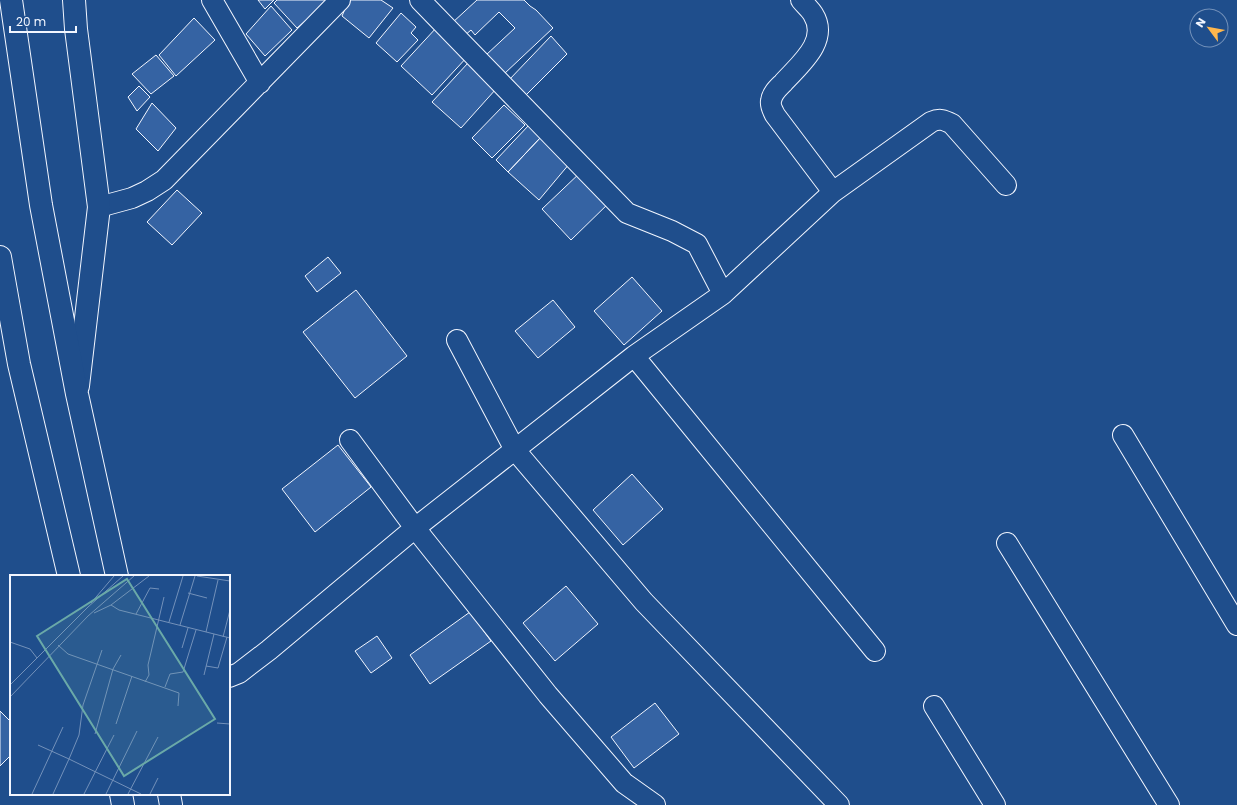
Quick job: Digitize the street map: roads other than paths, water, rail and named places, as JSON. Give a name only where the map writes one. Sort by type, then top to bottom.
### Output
[{"type":"main road","points":[[11,0],[41,205],[77,394],[117,575]]},
{"type":"main road","points":[[74,0],[76,29],[99,207],[77,394]]},
{"type":"main road","points":[[0,258],[19,364],[69,575]]},
{"type":"main road","points":[[0,318],[19,364]]},
{"type":"main road","points":[[120,795],[123,805]]},
{"type":"main road","points":[[169,795],[172,805]]},
{"type":"street","points":[[212,0],[260,83]]},
{"type":"street","points":[[99,207],[132,198],[147,191],[164,180],[340,0]]},
{"type":"street","points":[[420,0],[627,213],[672,231],[697,244],[723,294]]},
{"type":"street","points":[[801,0],[814,15],[818,27],[816,44],[811,52],[775,92],[771,101],[772,109],[775,116],[833,192]]},
{"type":"street","points":[[230,676],[239,673],[269,650],[415,528],[634,356],[723,294],[833,192],[931,122],[938,119],[952,124],[1006,185]]},
{"type":"street","points":[[457,340],[515,450],[644,602],[839,805]]},
{"type":"street","points":[[634,356],[875,651]]},
{"type":"street","points":[[1124,435],[1237,625]]},
{"type":"street","points":[[350,440],[415,528],[548,695],[624,783],[655,805]]},
{"type":"street","points":[[1007,543],[1169,805]]},
{"type":"street","points":[[934,706],[995,805]]}]
